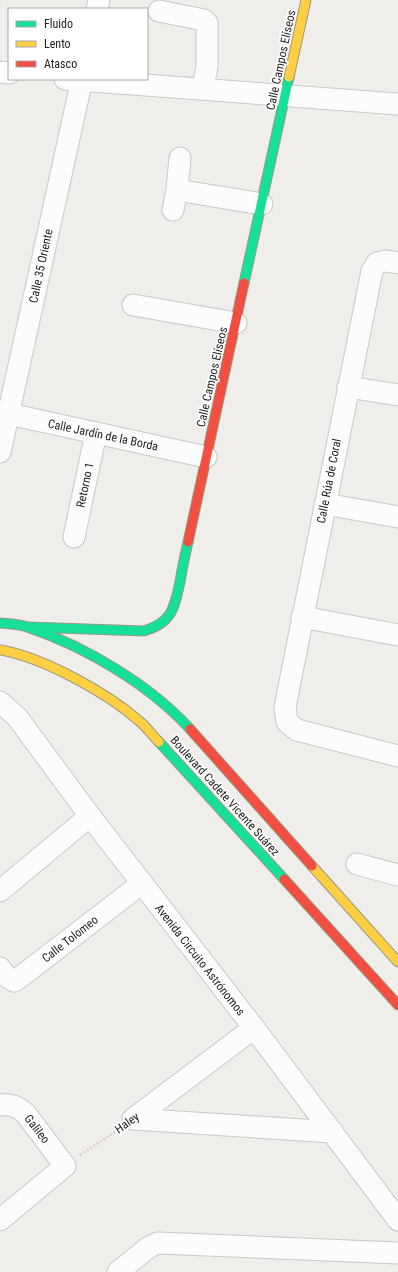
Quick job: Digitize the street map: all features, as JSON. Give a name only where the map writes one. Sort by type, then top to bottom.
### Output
[{"type":"main road","name":"Calle Campos Elíseos","points":[[29,627],[144,631],[162,624],[170,617],[174,608],[306,0]]},
{"type":"main road","name":"Boulevard Cadete Vicente Suárez","points":[[0,622],[29,627],[81,649],[121,672],[156,699],[185,724],[398,962]]},
{"type":"main road","name":"Boulevard Cadete Vicente Suárez","points":[[0,650],[13,652],[62,671],[105,695],[139,720],[398,1005]]},
{"type":"street","points":[[160,11],[204,20],[208,23],[206,66],[203,88]]},
{"type":"street","points":[[76,80],[203,88],[285,96],[398,104]]},
{"type":"street","name":"Calle 35 Oriente","points":[[0,452],[4,413],[76,80]]},
{"type":"street","points":[[173,210],[177,190],[180,158]]},
{"type":"street","points":[[177,190],[262,204]]},
{"type":"street","name":"Calle Rúa de Coral","points":[[398,263],[386,261],[377,264],[372,271],[285,707],[287,722],[297,730],[398,756]]},
{"type":"street","points":[[134,305],[236,323]]},
{"type":"street","points":[[348,387],[398,395]]},
{"type":"street","name":"Calle Jardín de la Borda","points":[[4,413],[206,458]]},
{"type":"street","name":"Retorno 1","points":[[74,537],[96,433]]},
{"type":"street","points":[[325,504],[398,517]]},
{"type":"street","points":[[302,617],[398,635]]},
{"type":"street","name":"Avenida Circuito Astrónomos","points":[[0,702],[17,717],[141,884],[254,1028],[398,1220]]},
{"type":"street","points":[[0,891],[90,816]]},
{"type":"street","points":[[357,864],[398,875]]},
{"type":"street","name":"Calle Tolomeo","points":[[0,968],[6,976],[14,981],[20,978],[141,884]]},
{"type":"street","name":"Haley","points":[[133,1119],[254,1028]]},
{"type":"street","name":"Galileo","points":[[0,1105],[9,1104],[18,1107],[26,1114],[65,1166]]},
{"type":"street","points":[[133,1119],[333,1132]]},
{"type":"street","points":[[0,1220],[65,1166]]},
{"type":"street","points":[[118,1272],[149,1247],[158,1243],[398,1253]]},
{"type":"path","name":"Haley","points":[[65,1166],[133,1119]]},
{"type":"traffic: fast","points":[[244,283],[289,77]]},
{"type":"traffic: fast","points":[[29,627],[144,631],[154,627],[167,618],[174,607],[188,542]]},
{"type":"traffic: fast","points":[[0,623],[15,624],[27,627],[51,636],[95,657],[116,669],[156,697],[190,729]]},
{"type":"traffic: fast","points":[[159,742],[284,879]]},
{"type":"traffic: slow","points":[[289,77],[306,0]]},
{"type":"traffic: slow","points":[[0,650],[35,660],[91,687],[125,709],[159,742]]},
{"type":"traffic: slow","points":[[312,866],[398,962]]},
{"type":"traffic: jam","points":[[188,542],[244,283]]},
{"type":"traffic: jam","points":[[190,729],[312,866]]},
{"type":"traffic: jam","points":[[284,879],[398,1005]]}]
